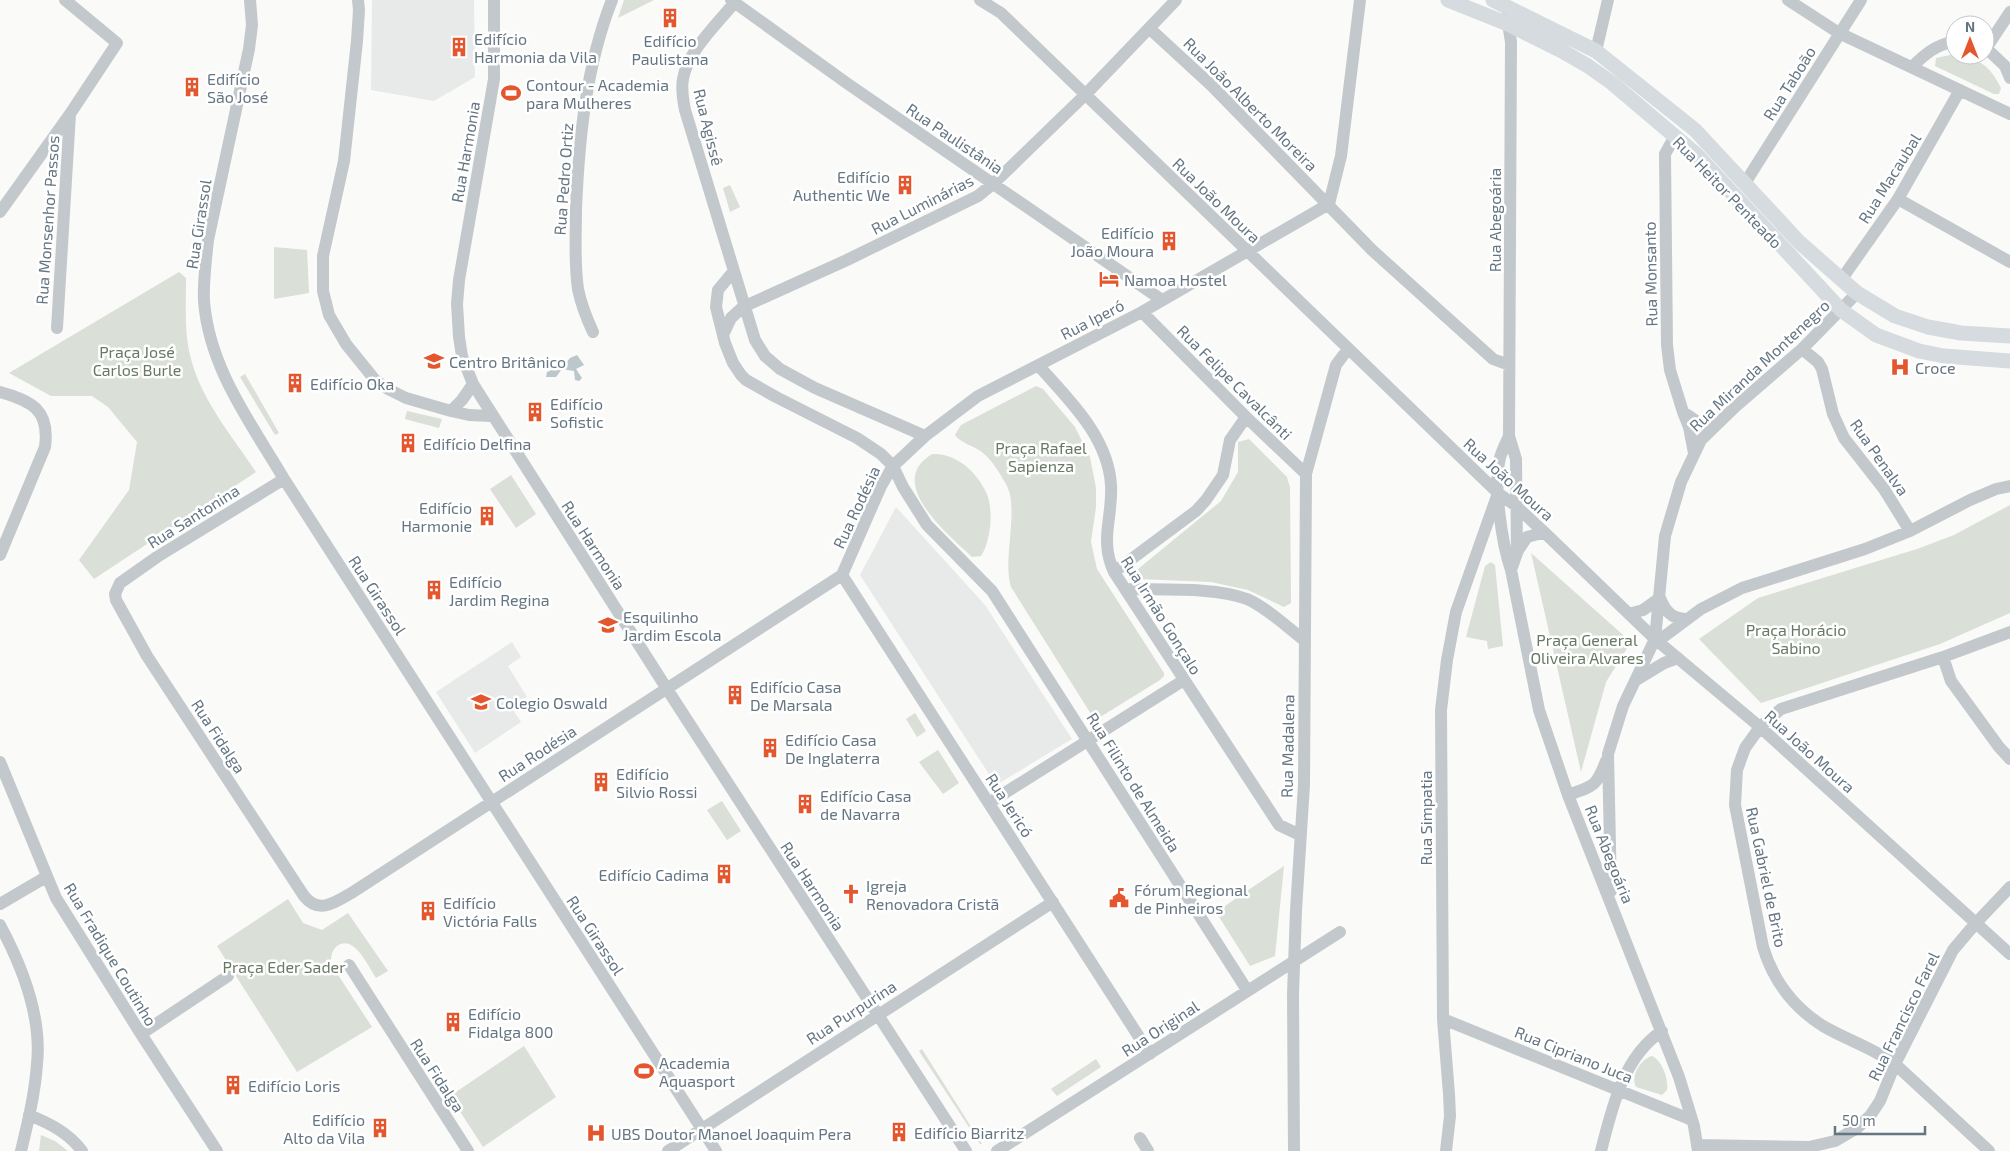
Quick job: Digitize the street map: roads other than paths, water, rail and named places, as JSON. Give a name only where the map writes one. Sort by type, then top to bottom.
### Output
[{"type":"main road","name":"Rua Heitor Penteado","points":[[1448,0],[1508,24],[1588,66],[1612,83],[1697,155],[1841,310],[1876,334],[1919,351],[1944,356],[2010,361]]},
{"type":"main road","name":"Rua Heitor Penteado","points":[[1500,1],[1596,51],[1695,130],[1799,242],[1857,293],[1895,316],[1928,327],[1961,333],[2010,336]]},
{"type":"street","points":[[0,212],[70,114],[117,43],[65,0]]},
{"type":"street","name":"Rua Girassol","points":[[250,0],[252,25],[249,49],[208,240],[204,301],[210,339],[222,372],[284,479],[716,1151]]},
{"type":"street","points":[[358,0],[357,41],[344,161],[323,256],[323,291],[330,315],[346,344],[375,380],[388,389],[406,398],[451,411],[469,415],[492,416]]},
{"type":"street","name":"Rua Harmonia","points":[[494,0],[494,79],[462,255],[457,304],[462,356],[473,384],[667,689],[966,1151]]},
{"type":"street","name":"Rua Pedro Ortiz","points":[[593,332],[584,311],[576,275],[575,251],[579,150],[592,63],[601,28],[612,0]]},
{"type":"street","name":"Rua João Moura","points":[[980,0],[1001,13]]},
{"type":"street","name":"Rua João Moura","points":[[992,0],[1001,13],[1085,95],[1498,493],[1516,506],[1657,640],[1760,727],[1974,924],[2010,954]]},
{"type":"street","name":"Rua Luminárias","points":[[723,335],[731,318],[743,307],[839,264],[978,196],[994,183],[1085,95],[1176,0]]},
{"type":"street","points":[[1329,204],[1342,156],[1360,0]]},
{"type":"street","points":[[1596,51],[1608,0]]},
{"type":"street","points":[[1788,0],[1839,33],[2010,114]]},
{"type":"street","name":"Rua Taboão","points":[[1745,183],[1860,0]]},
{"type":"street","name":"Rua Paulistânia","points":[[733,1],[848,84],[1162,300]]},
{"type":"street","name":"Rua Agissê","points":[[733,1],[695,51],[683,78],[682,93],[685,110],[743,307],[755,340],[765,356],[780,369],[815,388],[925,436]]},
{"type":"street","name":"Rua Abegoária","points":[[1500,1],[1508,24],[1511,42],[1509,436],[1516,459],[1517,553],[1511,570]]},
{"type":"street","points":[[1995,34],[2009,15]]},
{"type":"street","name":"Rua João Alberto Moreira","points":[[1149,28],[1211,85],[1372,250],[1493,359],[1509,365]]},
{"type":"street","points":[[1912,67],[1930,49],[1945,44]]},
{"type":"street","points":[[1995,56],[2005,66],[2010,78]]},
{"type":"street","name":"Rua Macaubal","points":[[1841,280],[1898,199],[1960,90]]},
{"type":"street","name":"Rua Monsenhor Passos","points":[[57,328],[70,114]]},
{"type":"street","name":"Rua Monsanto","points":[[1675,136],[1665,154],[1667,344],[1670,370],[1689,427],[1694,453]]},
{"type":"street","points":[[1898,199],[2010,262]]},
{"type":"street","name":"Rua Iperó","points":[[925,436],[978,396],[1142,312],[1329,204]]},
{"type":"street","points":[[733,272],[722,284],[716,297],[716,307],[733,363],[746,380],[776,398],[857,438],[882,454],[893,466]]},
{"type":"street","name":"Rua Miranda Montenegro","points":[[1657,640],[1661,559],[1665,536],[1681,482],[1701,440],[1802,349],[1857,293]]},
{"type":"street","name":"Rua Felipe Cavalcânti","points":[[1142,312],[1246,417],[1306,474]]},
{"type":"street","name":"Rua Madalena","points":[[1294,1151],[1294,960],[1304,785],[1306,474],[1336,365],[1348,349]]},
{"type":"street","name":"Rua Penalva","points":[[1802,349],[1818,362],[1822,369],[1833,414],[1844,438],[1884,489],[1910,531]]},
{"type":"street","name":"Rua Irmão Gonçalo","points":[[1038,365],[1086,422],[1102,449],[1111,484],[1106,547],[1114,572],[1127,589],[1279,825],[1300,835]]},
{"type":"street","points":[[451,411],[462,400],[473,384]]},
{"type":"street","points":[[0,392],[32,404],[44,420],[46,435],[45,447],[0,555]]},
{"type":"street","points":[[1683,412],[1698,424],[1715,426]]},
{"type":"street","points":[[1114,572],[1196,511],[1206,500],[1223,475],[1230,440],[1246,417]]},
{"type":"street","name":"Rua Rodésia","points":[[310,903],[321,906],[342,898],[842,575],[893,466],[925,436]]},
{"type":"street","name":"Rua Abegoária","points":[[1509,436],[1500,458],[1498,493],[1506,554],[1511,570],[1539,710],[1568,795],[1612,901],[1679,1077],[1698,1148]]},
{"type":"street","name":"Rua Filinto de Almeida","points":[[893,466],[903,487],[928,525],[992,591],[1247,990]]},
{"type":"street","name":"Rua Santonina","points":[[120,583],[157,557],[284,479]]},
{"type":"street","points":[[1568,795],[1588,789],[1596,784],[1608,754],[1623,706],[1657,640],[1686,619],[1742,588],[1865,549],[1910,531],[1970,500],[1996,489],[2010,486]]},
{"type":"street","name":"Rua Simpatia","points":[[1446,1151],[1449,1124],[1449,1094],[1443,1019],[1441,710],[1447,660],[1456,612],[1498,493]]},
{"type":"street","points":[[1517,553],[1527,537],[1546,534]]},
{"type":"street","name":"Rua Jericó","points":[[842,575],[1150,1054]]},
{"type":"street","name":"Rua Fidalga","points":[[120,583],[115,594],[116,600],[147,656],[310,903]]},
{"type":"street","points":[[1127,589],[1212,593],[1247,600],[1274,616],[1304,640]]},
{"type":"street","points":[[1629,614],[1643,610],[1660,598],[1669,614],[1686,619]]},
{"type":"street","points":[[1760,727],[1782,709],[1943,657],[2010,632]]},
{"type":"street","points":[[1943,657],[1951,681],[1999,747],[2010,759]]},
{"type":"street","points":[[1636,680],[1664,663],[1678,658]]},
{"type":"street","points":[[989,803],[1184,680]]},
{"type":"street","name":"Rua Gabriel de Brito","points":[[1760,727],[1744,748],[1737,770],[1735,805],[1761,938],[1768,964],[1775,978],[1794,1003],[1823,1025],[1882,1054],[1896,1064],[1989,1151]]},
{"type":"street","points":[[1608,754],[1612,901]]},
{"type":"street","name":"Rua Fradique Coutinho","points":[[0,762],[6,792],[56,898],[217,1151]]},
{"type":"street","points":[[1595,861],[1610,856]]},
{"type":"street","points":[[0,904],[46,877]]},
{"type":"street","name":"Rua Francisco Farel","points":[[1698,1148],[1809,1147],[1835,1141],[1857,1128],[1870,1116],[1880,1101],[1896,1064],[1954,950],[1974,924],[2010,887]]},
{"type":"street","name":"Rua Purpurina","points":[[668,1151],[1052,902]]},
{"type":"street","points":[[0,925],[19,968],[34,1015],[38,1063],[21,1151]]},
{"type":"street","name":"Rua Original","points":[[997,1151],[1340,932]]},
{"type":"street","name":"Rua Fidalga","points":[[349,965],[468,1151]]},
{"type":"street","points":[[141,1034],[228,976]]},
{"type":"street","name":"Rua Cipriano Juca","points":[[1443,1019],[1692,1120]]},
{"type":"street","points":[[1601,1151],[1619,1089],[1637,1056],[1649,1040],[1662,1031]]},
{"type":"street","points":[[29,1115],[61,1131],[82,1151]]},
{"type":"street","points":[[1140,1138],[1148,1151]]},
{"type":"place","name":"Edifício Paulistana","points":[[670,18]]},
{"type":"place","name":"Edifício Harmonia da Vila","points":[[459,47]]},
{"type":"place","name":"Edifício São José","points":[[192,87]]},
{"type":"place","name":"Contour - Academia para Mulheres","points":[[511,93]]},
{"type":"place","name":"Edifício Authentic We","points":[[905,185]]},
{"type":"place","name":"Edifício João Moura","points":[[1169,241]]},
{"type":"place","name":"Namoa Hostel","points":[[1109,279]]},
{"type":"place","name":"Centro Britânico","points":[[434,361]]},
{"type":"place","name":"Croce","points":[[1900,367]]},
{"type":"place","name":"Edifício Oka","points":[[295,383]]},
{"type":"place","name":"Edifício Sofistic","points":[[535,412]]},
{"type":"place","name":"Edifício Delfina","points":[[408,443]]},
{"type":"place","name":"Edifício Harmonie","points":[[487,516]]},
{"type":"place","name":"Edifício Jardim Regina","points":[[434,590]]},
{"type":"place","name":"Esquilinho Jardim Escola","points":[[608,625]]},
{"type":"place","name":"Edifício Casa De Marsala","points":[[735,695]]},
{"type":"place","name":"Colegio Oswald","points":[[481,702]]},
{"type":"place","name":"Edifício Casa De Inglaterra","points":[[770,748]]},
{"type":"place","name":"Edifício Silvio Rossi","points":[[601,782]]},
{"type":"place","name":"Edifício Casa de Navarra","points":[[805,804]]},
{"type":"place","name":"Edifício Cadima","points":[[724,874]]},
{"type":"place","name":"Igreja Renovadora Cristã","points":[[851,894]]},
{"type":"place","name":"Fórum Regional de Pinheiros","points":[[1119,898]]},
{"type":"place","name":"Edifício Victória Falls","points":[[428,911]]},
{"type":"place","name":"Edifício Fidalga 800","points":[[453,1022]]},
{"type":"place","name":"Academia Aquasport","points":[[644,1071]]},
{"type":"place","name":"Edifício Loris","points":[[233,1085]]},
{"type":"place","name":"Edifício Alto da Vila","points":[[380,1128]]},
{"type":"place","name":"Edifício Biarritz","points":[[899,1132]]},
{"type":"place","name":"UBS Doutor Manoel Joaquim Pera","points":[[596,1133]]},
{"type":"park label","name":"Praça José Carlos Burle","points":[[137,360]]},
{"type":"park label","name":"Praça Rafael Sapienza","points":[[1041,456]]},
{"type":"park label","name":"Praça Horácio Sabino","points":[[1796,638]]},
{"type":"park label","name":"Praça General Oliveira Alvares","points":[[1587,648]]},
{"type":"park label","name":"Praça Eder Sader","points":[[284,966]]}]
